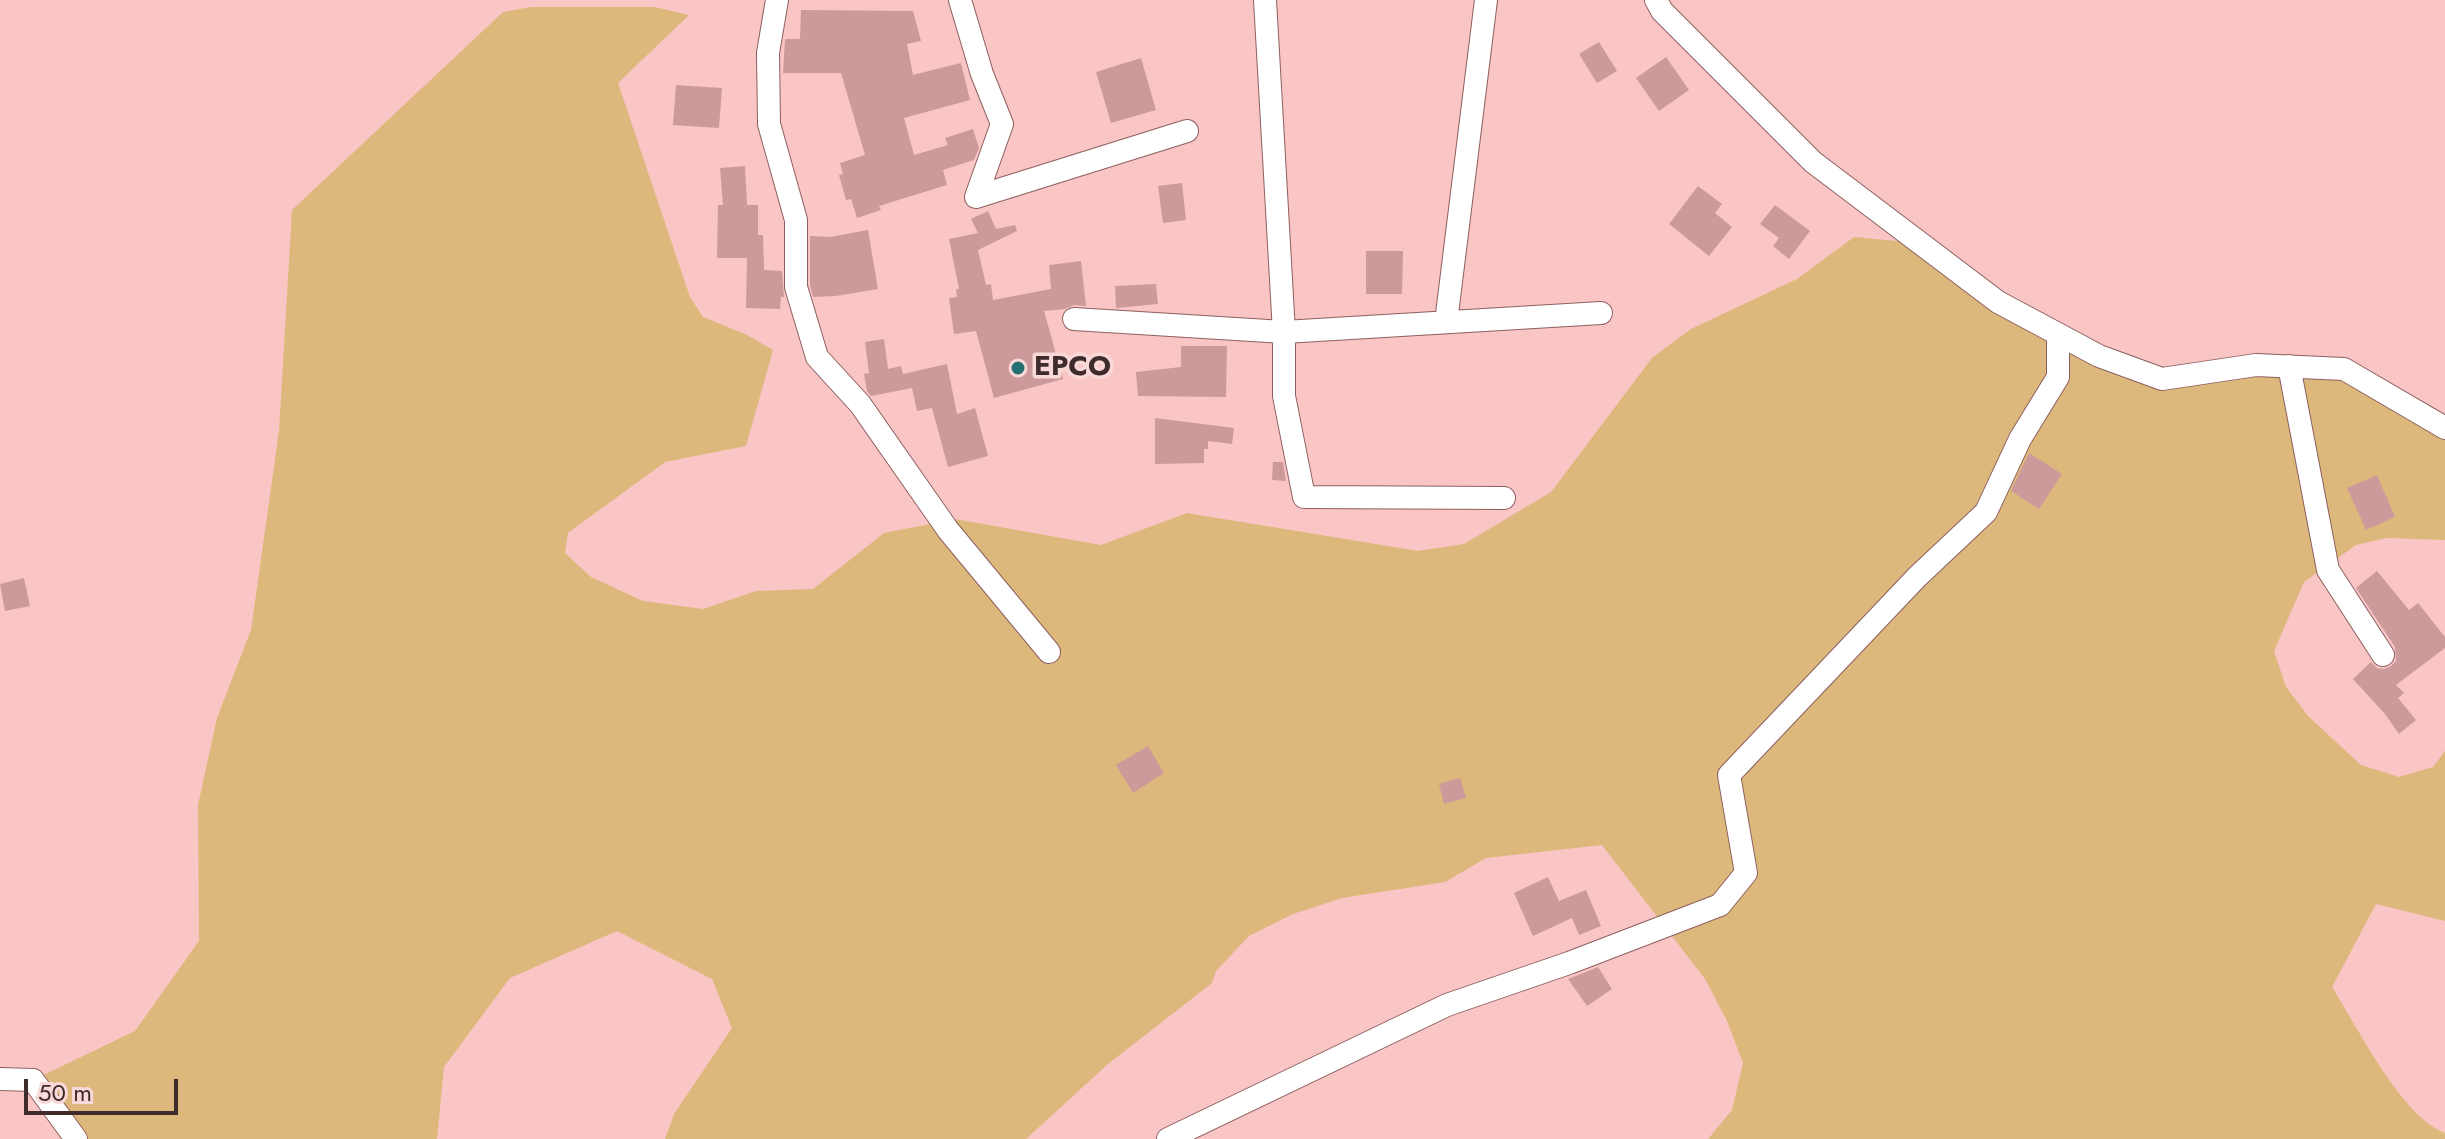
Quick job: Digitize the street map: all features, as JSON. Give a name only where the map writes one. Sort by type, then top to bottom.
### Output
[{"type":"street","points":[[777,0],[768,53],[769,124],[796,220],[796,287],[817,357],[860,404],[948,530],[1049,652]]},
{"type":"street","points":[[960,0],[982,74],[1002,124],[976,197],[1187,131]]},
{"type":"street","points":[[1265,0],[1284,332],[1284,396],[1304,497],[1504,498]]},
{"type":"street","points":[[1446,322],[1486,0]]},
{"type":"street","points":[[1656,0],[1662,11],[1813,162],[1998,302],[2099,356],[2162,379],[2256,365],[2344,369],[2445,428]]},
{"type":"street","points":[[1074,319],[1284,332],[1601,313]]},
{"type":"street","points":[[1168,1139],[1447,1005],[1569,963],[1720,905],[1746,873],[1729,775],[1917,577],[1986,512],[2020,439],[2058,377],[2058,334]]},
{"type":"street","points":[[2289,366],[2328,570],[2383,655]]},
{"type":"street","points":[[0,1079],[33,1080],[76,1139]]},
{"type":"shaded area","points":[[531,7],[655,7],[689,15],[618,83],[690,297],[703,317],[747,335],[773,350],[746,446],[665,462],[568,533],[565,553],[591,577],[643,601],[703,609],[756,591],[813,589],[884,533],[955,519],[1101,545],[1187,513],[1418,551],[1464,544],[1551,492],[1652,358],[1691,329],[1797,279],[1854,237],[1918,243],[1998,302],[2162,379],[2344,369],[2445,428],[2445,540],[2387,538],[2356,545],[2304,582],[2274,651],[2286,687],[2308,716],[2361,765],[2399,777],[2433,767],[2445,751],[2445,921],[2376,904],[2332,987],[2397,1090],[2412,1109],[2445,1133],[2445,1139],[1708,1139],[1732,1110],[1743,1063],[1727,1021],[1705,979],[1602,845],[1486,858],[1445,882],[1342,898],[1293,914],[1249,936],[1216,971],[1212,983],[1108,1064],[1026,1139],[665,1139],[674,1114],[732,1028],[712,979],[617,931],[510,978],[444,1067],[437,1139],[76,1139],[33,1080],[135,1031],[199,941],[198,805],[217,718],[251,630],[279,431],[292,210],[503,12]]},
{"type":"building","points":[[801,10],[913,11],[921,41],[907,44],[913,75],[961,63],[970,100],[904,118],[914,155],[948,145],[945,138],[973,129],[979,148],[974,160],[943,170],[947,185],[879,206],[881,210],[857,218],[851,199],[846,200],[839,175],[843,174],[840,163],[865,155],[841,73],[783,73],[785,39],[800,39]]},
{"type":"building","points":[[1599,42],[1617,71],[1597,83],[1579,54]]},
{"type":"building","points":[[1666,57],[1689,90],[1659,111],[1636,78]]},
{"type":"building","points":[[1141,58],[1156,110],[1111,123],[1096,72]]},
{"type":"building","points":[[676,85],[722,88],[719,128],[673,125]]},
{"type":"building","points":[[745,166],[747,205],[758,205],[758,235],[763,235],[764,270],[782,271],[784,297],[781,297],[780,309],[746,308],[747,258],[717,258],[718,205],[723,205],[720,168]]},
{"type":"building","points":[[1182,183],[1186,220],[1163,223],[1158,186]]},
{"type":"building","points":[[1698,186],[1722,204],[1715,213],[1732,227],[1709,256],[1669,224]]},
{"type":"building","points":[[1775,205],[1810,231],[1789,259],[1773,246],[1779,238],[1760,224]]},
{"type":"building","points":[[988,211],[996,229],[1015,225],[1017,231],[978,250],[986,285],[991,284],[993,300],[1051,289],[1049,265],[1081,261],[1086,306],[1074,305],[1044,311],[1063,379],[994,398],[976,331],[954,334],[949,298],[957,297],[956,289],[959,289],[949,239],[978,233],[971,219]]},
{"type":"building","points":[[868,230],[878,289],[813,297],[810,285],[810,236],[830,237]]},
{"type":"building","points":[[1366,251],[1403,251],[1402,294],[1366,294]]},
{"type":"building","points":[[1156,284],[1158,304],[1116,308],[1115,286]]},
{"type":"building","points":[[884,339],[888,369],[901,366],[903,374],[947,364],[957,414],[975,408],[988,456],[948,467],[932,408],[917,411],[912,388],[871,396],[864,374],[869,373],[865,342]]},
{"type":"building","points":[[1181,346],[1227,346],[1226,397],[1138,396],[1136,372],[1181,367]]},
{"type":"building","points":[[1155,418],[1234,428],[1232,444],[1208,441],[1208,449],[1204,449],[1204,463],[1155,464]]},
{"type":"building","points":[[2029,453],[2062,474],[2039,509],[2011,491]]},
{"type":"building","points":[[1273,462],[1283,462],[1286,481],[1272,480]]},
{"type":"building","points":[[2377,475],[2395,517],[2366,530],[2347,488]]},
{"type":"building","points":[[2377,571],[2409,610],[2418,603],[2445,637],[2445,648],[2396,685],[2404,693],[2398,698],[2416,720],[2399,734],[2353,679],[2371,662],[2377,668],[2384,669],[2396,661],[2395,647],[2356,588]]},
{"type":"building","points":[[24,578],[30,606],[5,611],[0,584]]},
{"type":"building","points":[[1148,746],[1164,773],[1133,793],[1116,765]]},
{"type":"building","points":[[1460,778],[1466,798],[1444,804],[1439,784]]},
{"type":"building","points":[[1548,877],[1559,901],[1586,890],[1601,926],[1579,935],[1572,918],[1533,936],[1514,893]]},
{"type":"building","points":[[1598,967],[1612,989],[1587,1006],[1568,979]]},
{"type":"place","name":"EPCO","points":[[1018,368]]}]
